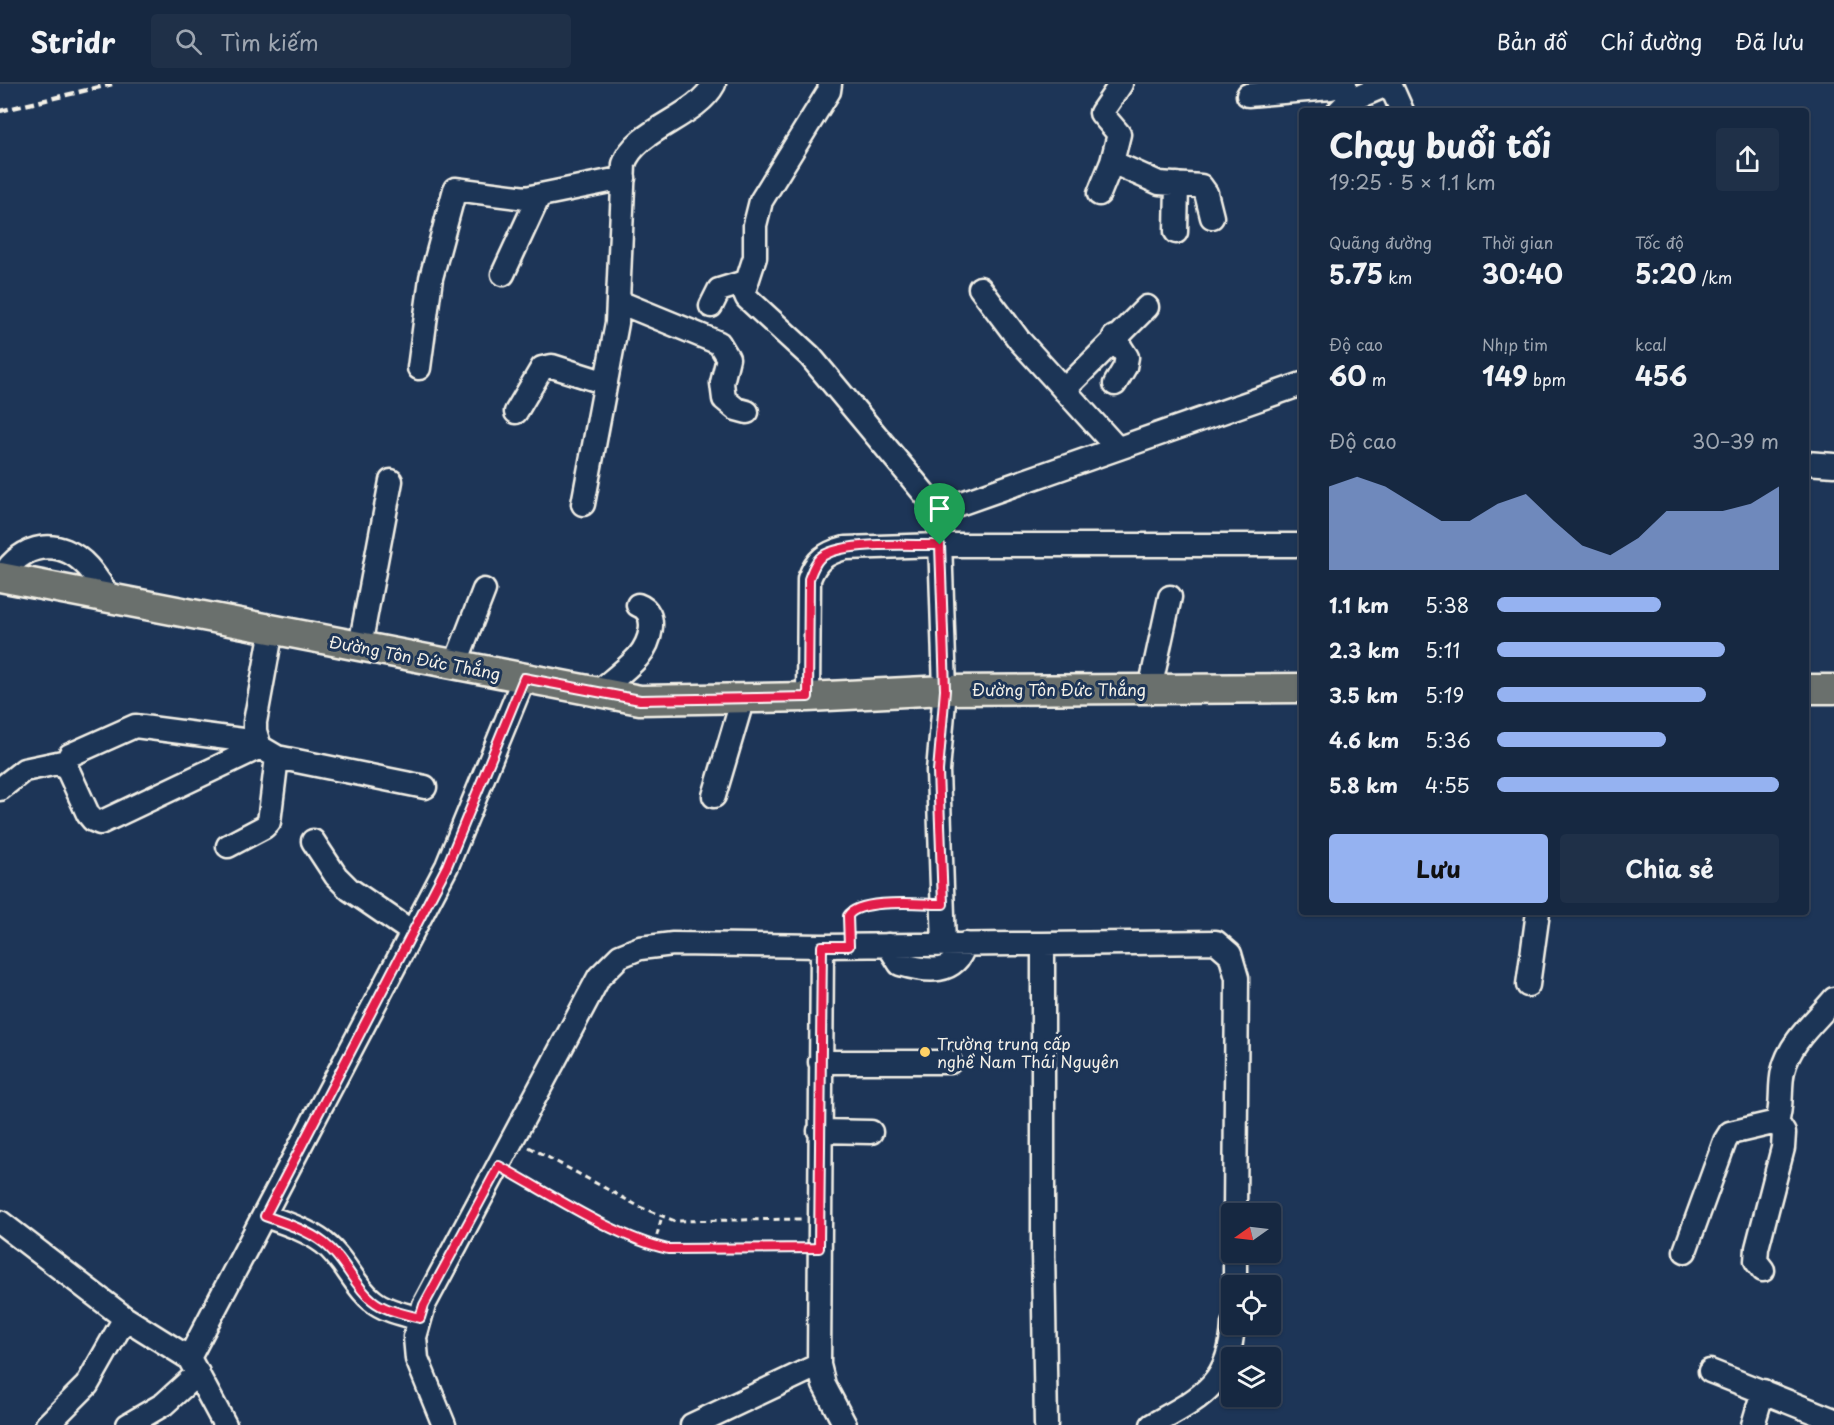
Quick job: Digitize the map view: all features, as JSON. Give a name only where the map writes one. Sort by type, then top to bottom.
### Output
[{"type":"main road","name":"Đường Tôn Đức Thắng","points":[[1,577],[640,700],[808,697],[945,690],[1299,688]]},
{"type":"main road","points":[[1809,689],[1834,688]]},
{"type":"street","points":[[583,504],[619,302],[624,164],[632,149],[705,97],[714,84]]},
{"type":"street","points":[[830,84],[829,90],[761,201],[755,225],[754,261],[745,282],[744,291],[747,298],[810,356],[939,511],[945,690],[938,771],[943,904],[955,944]]},
{"type":"street","points":[[1099,194],[1112,162],[1119,134],[1101,113],[1121,84]]},
{"type":"street","points":[[1248,95],[1331,88],[1345,84]]},
{"type":"street","points":[[1342,108],[1349,101],[1390,84],[1401,108]]},
{"type":"street","points":[[1112,162],[1159,183],[1200,186],[1206,193],[1212,217]]},
{"type":"street","points":[[419,368],[431,278],[452,192],[462,188],[526,198],[624,178]]},
{"type":"street","points":[[1176,232],[1177,184]]},
{"type":"street","points":[[503,274],[539,196]]},
{"type":"street","points":[[711,306],[719,290],[745,282]]},
{"type":"street","points":[[980,288],[1010,329],[1117,448]]},
{"type":"street","points":[[619,302],[719,343],[728,358],[722,383],[724,399],[736,409],[747,412]]},
{"type":"street","points":[[1064,390],[1114,337],[1147,307]]},
{"type":"street","points":[[1114,337],[1127,357],[1125,367],[1115,384]]},
{"type":"street","points":[[516,412],[542,368],[552,366],[606,382]]},
{"type":"street","points":[[939,511],[1299,385]]},
{"type":"street","points":[[1809,463],[1834,465]]},
{"type":"street","points":[[360,646],[391,481]]},
{"type":"street","points":[[808,697],[809,579],[814,566],[822,557],[845,548],[940,545],[1299,545]]},
{"type":"street","points":[[1,577],[8,566],[23,553],[52,547],[77,557],[88,567],[110,598]]},
{"type":"street","points":[[455,665],[484,590]]},
{"type":"street","points":[[1150,689],[1170,597]]},
{"type":"street","points":[[598,692],[639,656],[650,632],[652,621],[649,612],[638,604]]},
{"type":"street","points":[[228,846],[269,822],[265,749],[255,722],[272,629]]},
{"type":"street","points":[[128,1425],[164,1404],[194,1366],[265,1216],[462,832],[524,678]]},
{"type":"street","points":[[714,796],[743,698]]},
{"type":"street","points":[[265,749],[100,823],[88,814],[68,774],[67,761],[73,753],[135,726],[265,749],[425,787]]},
{"type":"street","points":[[0,789],[24,770],[67,761]]},
{"type":"street","points":[[313,841],[332,871],[349,889],[412,932]]},
{"type":"street","points":[[1527,986],[1538,915]]},
{"type":"street","points":[[444,1425],[417,1359],[415,1337],[424,1305],[599,977],[620,956],[640,948],[673,944],[849,946],[1216,942],[1230,954],[1237,978],[1235,1203]]},
{"type":"street","points":[[1043,944],[1043,1251],[1046,1425]]},
{"type":"street","points":[[822,946],[819,1365],[824,1385],[845,1425]]},
{"type":"street","points":[[1777,1122],[1781,1110],[1782,1074],[1787,1057],[1799,1038],[1834,999]]},
{"type":"street","points":[[820,1062],[950,1062]]},
{"type":"street","points":[[1685,1251],[1725,1141],[1730,1133],[1777,1122]]},
{"type":"street","points":[[1763,1270],[1756,1261],[1756,1248],[1783,1148],[1784,1133],[1777,1122]]},
{"type":"street","points":[[819,1131],[871,1132]]},
{"type":"street","points":[[265,1216],[299,1229],[323,1242],[342,1259],[372,1300],[392,1311],[420,1318]]},
{"type":"street","points":[[0,1222],[124,1318],[194,1366],[225,1425]]},
{"type":"street","points":[[46,1425],[87,1384],[124,1318]]},
{"type":"street","points":[[1152,1425],[1198,1400],[1219,1377],[1232,1349],[1233,1335]]},
{"type":"street","points":[[692,1425],[732,1416],[819,1365]]},
{"type":"street","points":[[1710,1371],[1834,1420]]},
{"type":"street","points":[[1753,1425],[1763,1391]]},
{"type":"path","points":[[849,946],[848,916],[856,908],[891,904],[943,904]]},
{"type":"path","points":[[514,1139],[675,1221],[819,1220]]},
{"type":"path","points":[[499,1166],[623,1233],[654,1246],[691,1250],[819,1248]]},
{"type":"path","points":[[654,1246],[662,1216]]},
{"type":"railway","points":[[0,111],[112,84]]},
{"type":"place","name":"Trường trung cấp nghề Nam Thái Nguyên","points":[[925,1052]]},
{"type":"route","points":[[940,545],[945,690],[938,771],[943,904],[891,904],[856,908],[848,916],[849,946],[822,946],[819,1248],[750,1250],[668,1249],[654,1246],[623,1233],[499,1166],[424,1305],[420,1318],[392,1311],[372,1300],[342,1259],[323,1242],[299,1229],[265,1216],[447,866],[489,769],[524,678],[640,700],[808,697],[809,579],[814,566],[822,557],[845,548],[940,545]]}]
